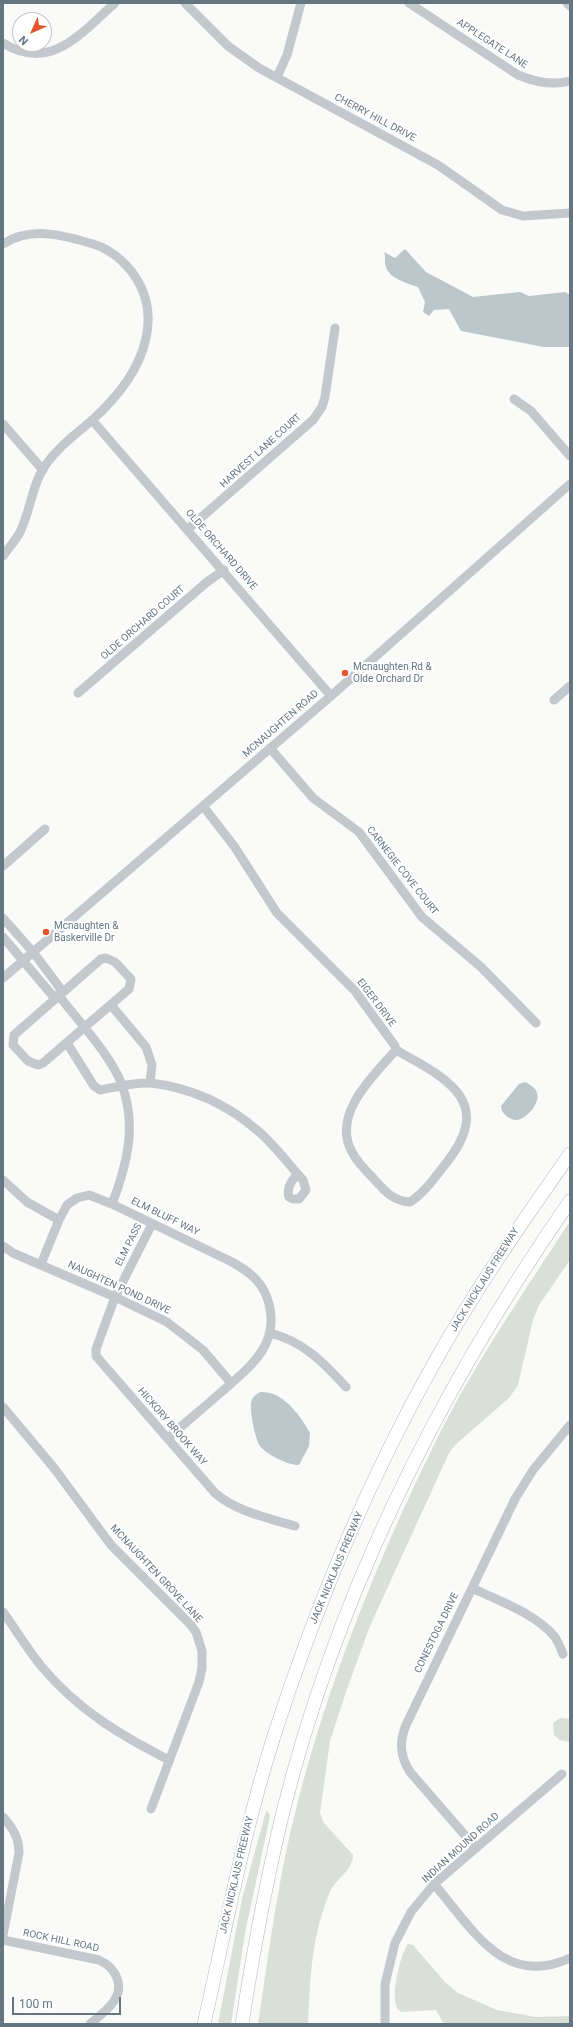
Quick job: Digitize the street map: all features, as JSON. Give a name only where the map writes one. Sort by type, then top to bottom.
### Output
[{"type":"highway","name":"JACK NICKLAUS FREEWAY","points":[[204,2024],[232,1890],[256,1800],[296,1673],[332,1576],[353,1526],[403,1420],[437,1358],[510,1240],[570,1154]]},
{"type":"highway","points":[[242,2024],[263,1897],[283,1811],[310,1716],[350,1603],[398,1493],[460,1373],[499,1308],[570,1200]]},
{"type":"street","points":[[3,43],[30,53],[55,51],[68,43],[116,3]]},
{"type":"street","name":"CHERRY HILL DRIVE","points":[[185,3],[228,46],[259,68],[438,165],[502,210],[523,216],[570,213]]},
{"type":"street","points":[[277,77],[288,55],[301,3]]},
{"type":"street","name":"APPLEGATE LANE","points":[[409,3],[518,75],[532,81],[546,83],[561,83],[570,81]]},
{"type":"street","points":[[567,3],[570,6]]},
{"type":"street","points":[[3,244],[21,235],[45,233],[100,246],[116,255],[137,279],[146,299],[149,317],[145,342],[136,367],[119,393],[53,456],[43,470],[19,534],[3,556]]},
{"type":"street","name":"HARVEST LANE COURT","points":[[188,529],[313,420],[322,407],[325,397],[335,328]]},
{"type":"street","points":[[514,400],[531,411],[570,456]]},
{"type":"street","name":"OLDE ORCHARD DRIVE","points":[[92,420],[224,570],[331,696]]},
{"type":"street","points":[[3,424],[43,470]]},
{"type":"street","name":"MCNAUGHTEN ROAD","points":[[3,978],[331,696],[570,484]]},
{"type":"street","name":"OLDE ORCHARD COURT","points":[[78,693],[207,582],[224,570]]},
{"type":"street","points":[[554,700],[570,686]]},
{"type":"street","name":"CARNEGIE COVE COURT","points":[[270,748],[313,798],[359,832],[422,917],[481,966],[536,1023]]},
{"type":"street","name":"EIGER DRIVE","points":[[203,806],[234,846],[277,913],[355,991],[395,1046],[396,1050],[451,1083],[459,1093],[466,1110],[467,1126],[458,1148],[425,1190],[410,1202],[393,1199],[362,1167],[351,1152],[347,1137],[351,1108],[358,1093],[396,1050]]},
{"type":"street","points":[[3,866],[45,829]]},
{"type":"street","points":[[3,918],[33,952],[60,988],[60,997],[109,1061],[122,1085],[128,1125],[128,1152],[123,1176],[112,1204]]},
{"type":"street","points":[[3,937],[52,995],[60,997]]},
{"type":"street","points":[[106,958],[115,962],[131,979],[129,989],[43,1063],[38,1065],[28,1061],[14,1045],[14,1035],[60,997],[101,959],[106,958]]},
{"type":"street","points":[[111,1005],[146,1047],[152,1065],[150,1083]]},
{"type":"street","points":[[67,1043],[94,1086],[100,1090],[122,1085],[150,1083],[191,1092],[225,1106],[259,1131],[296,1174]]},
{"type":"street","points":[[3,1180],[27,1202],[59,1220]]},
{"type":"street","name":"ELM BLUFF WAY","points":[[41,1264],[59,1220],[67,1205],[77,1198],[89,1195],[112,1204],[232,1262],[254,1277],[262,1286],[268,1298],[272,1317],[270,1333]]},
{"type":"street","name":"ELM PASS","points":[[115,1297],[152,1224]]},
{"type":"street","name":"NAUGHTEN POND DRIVE","points":[[3,1246],[13,1253],[115,1297],[167,1322],[190,1339],[231,1383]]},
{"type":"street","name":"HICKORY BROOK WAY","points":[[115,1297],[96,1349],[96,1356],[215,1493],[225,1502],[241,1509],[296,1526]]},
{"type":"street","points":[[168,1438],[256,1360],[264,1348],[270,1333],[283,1336],[308,1349],[346,1387]]},
{"type":"street","name":"MCNAUGHTEN GROVE LANE","points":[[3,1407],[54,1468],[111,1545],[190,1624],[196,1632],[202,1651],[201,1674],[151,1809]]},
{"type":"street","name":"CONESTOGA DRIVE","points":[[476,1848],[410,1772],[403,1762],[400,1742],[406,1725],[525,1481],[570,1425]]},
{"type":"street","points":[[472,1588],[526,1615],[544,1626],[556,1638],[563,1654]]},
{"type":"street","points":[[3,1612],[42,1667],[70,1697],[106,1726],[169,1760]]},
{"type":"street","name":"INDIAN MOUND ROAD","points":[[385,2024],[385,1984],[395,1943],[411,1912],[434,1884],[562,1774]]},
{"type":"street","points":[[3,1817],[19,1842],[19,1853],[3,1935]]},
{"type":"street","points":[[434,1884],[485,1944],[510,1962],[526,1967],[541,1967],[556,1965],[570,1958]]},
{"type":"street","name":"ROCK HILL ROAD","points":[[3,1940],[99,1960],[114,1969],[119,1983],[118,1991],[111,2005],[90,2024]]},
{"type":"shaded area","points":[[405,249],[426,272],[473,297],[520,292],[529,296],[565,292],[570,295],[570,347],[544,347],[461,331],[449,309],[434,310],[429,316],[423,312],[425,302],[418,287],[395,278],[386,267],[384,252],[395,258]]},
{"type":"shaded area","points":[[525,1082],[535,1089],[538,1097],[537,1102],[531,1111],[523,1118],[515,1120],[509,1118],[502,1111],[501,1106],[519,1084]]},
{"type":"shaded area","points":[[570,1221],[570,1260],[539,1305],[533,1320],[518,1385],[509,1398],[455,1445],[449,1453],[370,1626],[330,1741],[320,1813],[324,1823],[353,1855],[351,1865],[331,1890],[320,1919],[312,1964],[308,2024],[258,2024],[279,1889],[296,1809],[323,1715],[356,1623],[393,1533],[449,1416],[481,1359]]},
{"type":"shaded area","points":[[261,1392],[269,1393],[284,1400],[302,1419],[310,1433],[309,1446],[299,1465],[284,1462],[272,1456],[258,1443],[253,1425],[251,1403],[254,1396]]},
{"type":"shaded area","points":[[560,1718],[570,1719],[570,1742],[560,1740],[554,1735],[553,1723]]},
{"type":"shaded area","points":[[266,1811],[270,1816],[245,1933],[231,2024],[218,2024],[242,1899]]},
{"type":"shaded area","points":[[408,1944],[413,1945],[445,1982],[458,1993],[497,2010],[536,2017],[570,2016],[570,2024],[444,2024],[436,2010],[401,2012],[396,2006],[395,1991],[402,1956]]},
{"type":"place","name":"Mcnaughten Rd & Olde Orchard Dr","points":[[345,673]]},
{"type":"place","name":"Mcnaughten & Baskerville Dr","points":[[46,932]]}]
